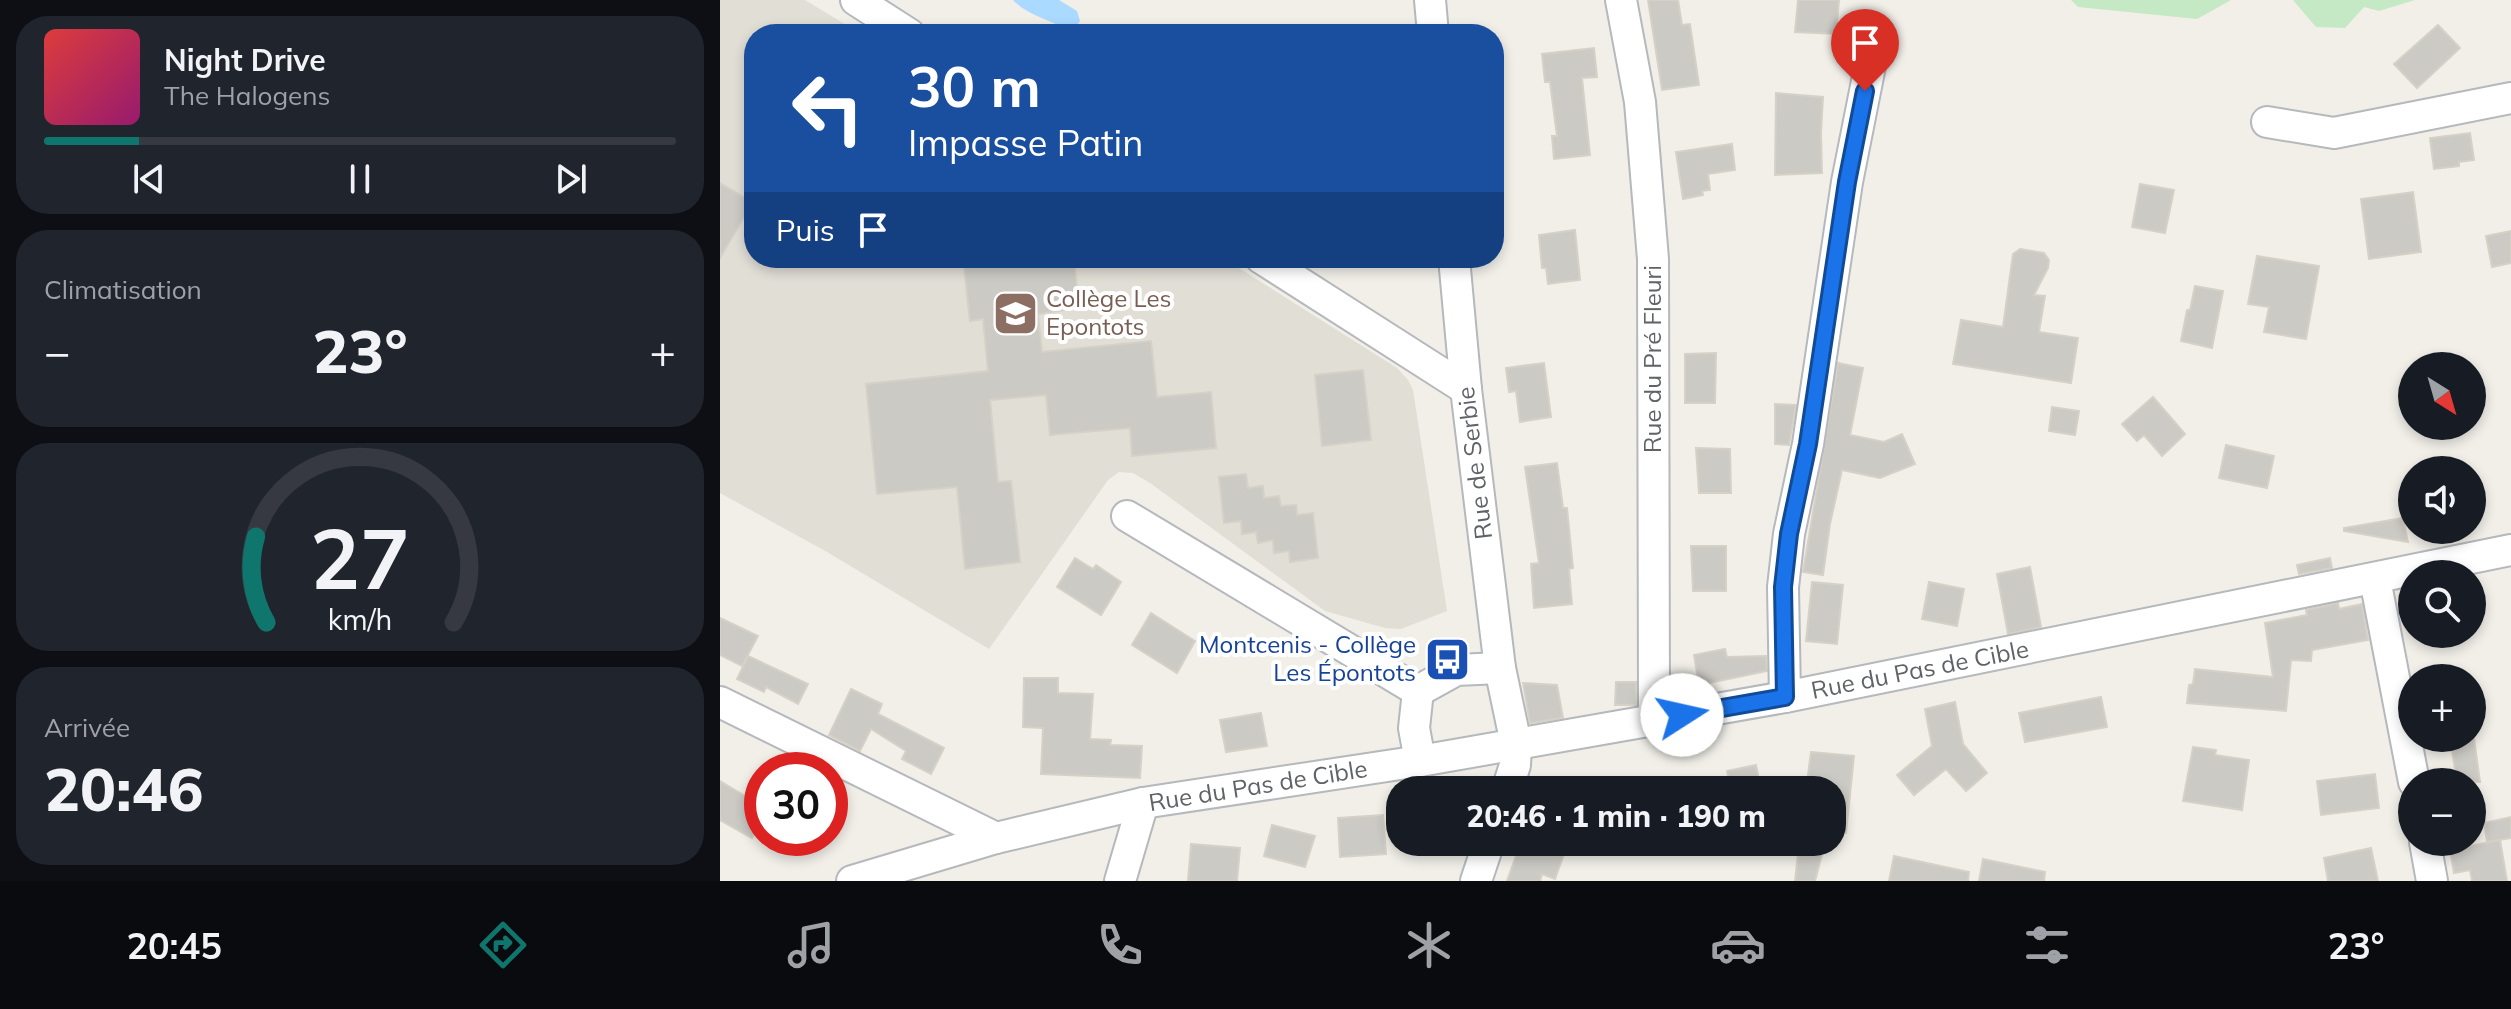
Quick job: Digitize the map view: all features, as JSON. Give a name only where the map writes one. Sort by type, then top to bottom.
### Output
[{"type":"street","points":[[856,0],[893,24]]},
{"type":"street","points":[[1430,0],[1432,24]]},
{"type":"street","name":"Rue du Pré Fleuri","points":[[1621,0],[1640,102],[1653,259],[1656,719]]},
{"type":"street","points":[[1785,697],[1783,587],[1789,534],[1808,444],[1847,182],[1877,31]]},
{"type":"street","points":[[2267,122],[2334,133],[2511,98]]},
{"type":"street","points":[[1277,268],[1466,389]]},
{"type":"street","name":"Rue de Serbie","points":[[1455,268],[1466,389],[1500,668],[1516,744]]},
{"type":"street","points":[[1127,516],[1418,691]]},
{"type":"street","name":"Rue du Pas de Cible","points":[[852,881],[996,838],[1143,803],[1420,761],[1785,697],[2511,550]]},
{"type":"street","points":[[2375,579],[2411,768]]},
{"type":"street","points":[[1418,691],[1456,670],[1500,668]]},
{"type":"street","points":[[1418,691],[1414,728],[1420,761]]},
{"type":"street","points":[[720,702],[996,838]]},
{"type":"street","points":[[1511,776],[1516,744]]},
{"type":"street","points":[[1120,881],[1143,803]]},
{"type":"street","points":[[1476,881],[1484,856]]},
{"type":"street","points":[[2428,856],[2432,881]]},
{"type":"shaded area","name":"Collège Les Epontots","points":[[720,0],[805,0],[845,24],[744,24],[744,268],[1239,268],[1397,368],[1408,380],[1413,390],[1447,611],[1401,629],[1385,628],[1325,611],[1150,483],[1133,473],[1119,472],[1108,480],[989,649],[827,552],[720,493]]},
{"type":"green space","points":[[2071,0],[2231,0],[2197,19],[2078,7]]},
{"type":"green space","points":[[2293,0],[2415,0],[2379,11],[2364,7],[2345,28],[2316,27]]},
{"type":"water","points":[[1013,0],[1059,0],[1077,11],[1080,21],[1078,24],[1056,24]]},
{"type":"building","points":[[1648,0],[1678,0],[1682,25],[1690,24],[1699,85],[1662,90]]},
{"type":"building","points":[[1798,0],[1839,0],[1836,34],[1795,32]]},
{"type":"building","points":[[2438,25],[2460,48],[2417,88],[2394,64]]},
{"type":"building","points":[[1594,48],[1597,77],[1582,78],[1590,155],[1554,159],[1552,136],[1557,136],[1550,82],[1545,82],[1542,54]]},
{"type":"building","points":[[1776,93],[1823,97],[1822,173],[1775,175]]},
{"type":"building","points":[[2470,133],[2474,160],[2459,162],[2459,166],[2434,169],[2430,138]]},
{"type":"building","points":[[1732,144],[1735,170],[1708,174],[1710,190],[1702,191],[1703,195],[1683,199],[1676,152]]},
{"type":"building","points":[[720,183],[744,197],[744,220],[720,258]]},
{"type":"building","points":[[2140,184],[2174,190],[2165,233],[2132,227]]},
{"type":"building","points":[[2413,192],[2421,252],[2369,259],[2361,199]]},
{"type":"building","points":[[1575,230],[1580,280],[1548,284],[1546,268],[1542,268],[1539,235]]},
{"type":"building","points":[[2511,231],[2511,263],[2492,267],[2486,236]]},
{"type":"building","points":[[2020,249],[2044,253],[2049,260],[2034,295],[2045,296],[2039,332],[2078,338],[2071,383],[1953,364],[1961,320],[2003,327],[2013,254]]},
{"type":"building","points":[[2257,256],[2319,266],[2306,339],[2264,332],[2269,307],[2248,304]]},
{"type":"building","points":[[964,268],[1075,268],[1079,308],[1038,314],[1042,352],[1151,341],[1157,397],[1211,392],[1216,448],[1132,456],[1130,428],[1050,435],[1046,395],[990,400],[998,482],[1011,481],[1020,562],[965,569],[957,487],[877,494],[866,384],[988,371],[983,319],[970,321]]},
{"type":"building","points":[[2195,286],[2223,291],[2212,348],[2181,341]]},
{"type":"building","points":[[1716,353],[1715,403],[1685,403],[1685,354]]},
{"type":"building","points":[[1544,363],[1551,417],[1520,422],[1516,391],[1509,392],[1506,368]]},
{"type":"building","points":[[1838,363],[1863,368],[1850,435],[1884,442],[1902,434],[1915,464],[1880,478],[1842,470],[1823,575],[1803,572]]},
{"type":"building","points":[[1363,370],[1371,440],[1322,446],[1315,375]]},
{"type":"building","points":[[2153,397],[2185,434],[2162,456],[2144,435],[2137,441],[2122,424]]},
{"type":"building","points":[[1775,404],[1796,405],[1789,445],[1775,444]]},
{"type":"building","points":[[2052,407],[2079,411],[2075,435],[2049,431]]},
{"type":"building","points":[[2226,445],[2274,456],[2267,488],[2219,478]]},
{"type":"building","points":[[1696,448],[1730,449],[1731,493],[1699,493]]},
{"type":"building","points":[[1557,463],[1563,508],[1567,508],[1573,568],[1569,569],[1572,604],[1534,608],[1531,564],[1539,563],[1525,467]]},
{"type":"building","points":[[1246,474],[1248,488],[1263,486],[1264,498],[1279,496],[1281,506],[1296,505],[1297,515],[1313,513],[1318,558],[1290,562],[1289,551],[1274,553],[1273,540],[1258,543],[1256,532],[1242,534],[1241,521],[1224,523],[1219,477]]},
{"type":"building","points":[[2398,519],[2398,540],[2344,531],[2344,528]]},
{"type":"building","points":[[1691,546],[1726,546],[1726,591],[1693,591]]},
{"type":"building","points":[[1075,558],[1093,569],[1096,565],[1121,582],[1101,615],[1057,587]]},
{"type":"building","points":[[2330,558],[2332,568],[2299,574],[2297,565]]},
{"type":"building","points":[[2030,567],[2041,627],[2008,634],[1997,574]]},
{"type":"building","points":[[1812,582],[1843,585],[1837,644],[1806,641]]},
{"type":"building","points":[[1929,582],[1964,589],[1957,626],[1922,619]]},
{"type":"building","points":[[2338,603],[2339,609],[2362,604],[2368,640],[2312,650],[2311,661],[2291,660],[2286,711],[2187,703],[2195,669],[2273,677],[2265,623],[2307,615],[2306,610]]},
{"type":"building","points":[[1151,613],[1195,641],[1177,673],[1132,645]]},
{"type":"building","points":[[720,618],[758,636],[742,666],[720,655]]},
{"type":"building","points":[[1725,649],[1727,657],[1766,656],[1767,671],[1699,685],[1694,655]]},
{"type":"building","points":[[748,656],[808,684],[798,704],[766,687],[764,692],[737,679]]},
{"type":"building","points":[[1024,678],[1058,678],[1058,693],[1093,694],[1090,739],[1111,740],[1110,745],[1142,746],[1140,778],[1041,774],[1043,728],[1023,727]]},
{"type":"building","points":[[1616,682],[1636,682],[1636,705],[1615,705]]},
{"type":"building","points":[[1523,683],[1557,685],[1563,718],[1530,723]]},
{"type":"building","points":[[851,689],[882,704],[878,714],[944,748],[931,774],[902,759],[906,751],[871,729],[860,751],[829,735]]},
{"type":"building","points":[[2101,697],[2107,727],[2025,742],[2019,713]]},
{"type":"building","points":[[1955,702],[1963,744],[1987,773],[1966,791],[1946,769],[1914,795],[1897,775],[1932,746],[1925,709]]},
{"type":"building","points":[[1261,713],[1267,746],[1226,752],[1220,720]]},
{"type":"building","points":[[2193,747],[2216,750],[2215,755],[2249,760],[2242,810],[2183,801]]},
{"type":"building","points":[[1811,752],[1854,756],[1846,833],[1846,776],[1808,776]]},
{"type":"building","points":[[2452,752],[2476,752],[2478,768],[2455,768]]},
{"type":"building","points":[[1756,765],[1758,776],[1728,776],[1727,771]]},
{"type":"building","points":[[2375,774],[2379,808],[2321,815],[2317,781]]},
{"type":"building","points":[[720,781],[744,795],[744,834],[720,820]]},
{"type":"building","points":[[1383,815],[1386,854],[1340,857],[1338,818]]},
{"type":"building","points":[[2511,817],[2511,838],[2487,842],[2486,823]]},
{"type":"building","points":[[1272,825],[1315,836],[1305,867],[1264,856]]},
{"type":"building","points":[[2500,840],[2507,881],[2472,881],[2470,870],[2454,873],[2451,856],[2486,856],[2486,843]]},
{"type":"building","points":[[1191,844],[1240,848],[1237,881],[1188,881]]},
{"type":"building","points":[[2371,848],[2378,881],[2328,881],[2324,858]]},
{"type":"building","points":[[1516,856],[1563,856],[1555,879],[1542,874],[1540,881],[1507,881]]},
{"type":"building","points":[[1798,856],[1821,856],[1815,881],[1795,881]]},
{"type":"building","points":[[1894,856],[1969,872],[1968,881],[1889,881]]},
{"type":"building","points":[[1983,859],[2045,872],[2044,881],[1979,881]]},
{"type":"place","name":"Collège Les Epontots","points":[[1015,313]]},
{"type":"place","name":"Montcenis - Collège Les Épontots","points":[[1447,659]]},
{"type":"route","points":[[1682,715],[1785,697],[1783,587],[1789,534],[1808,444],[1847,182],[1865,91]]}]
